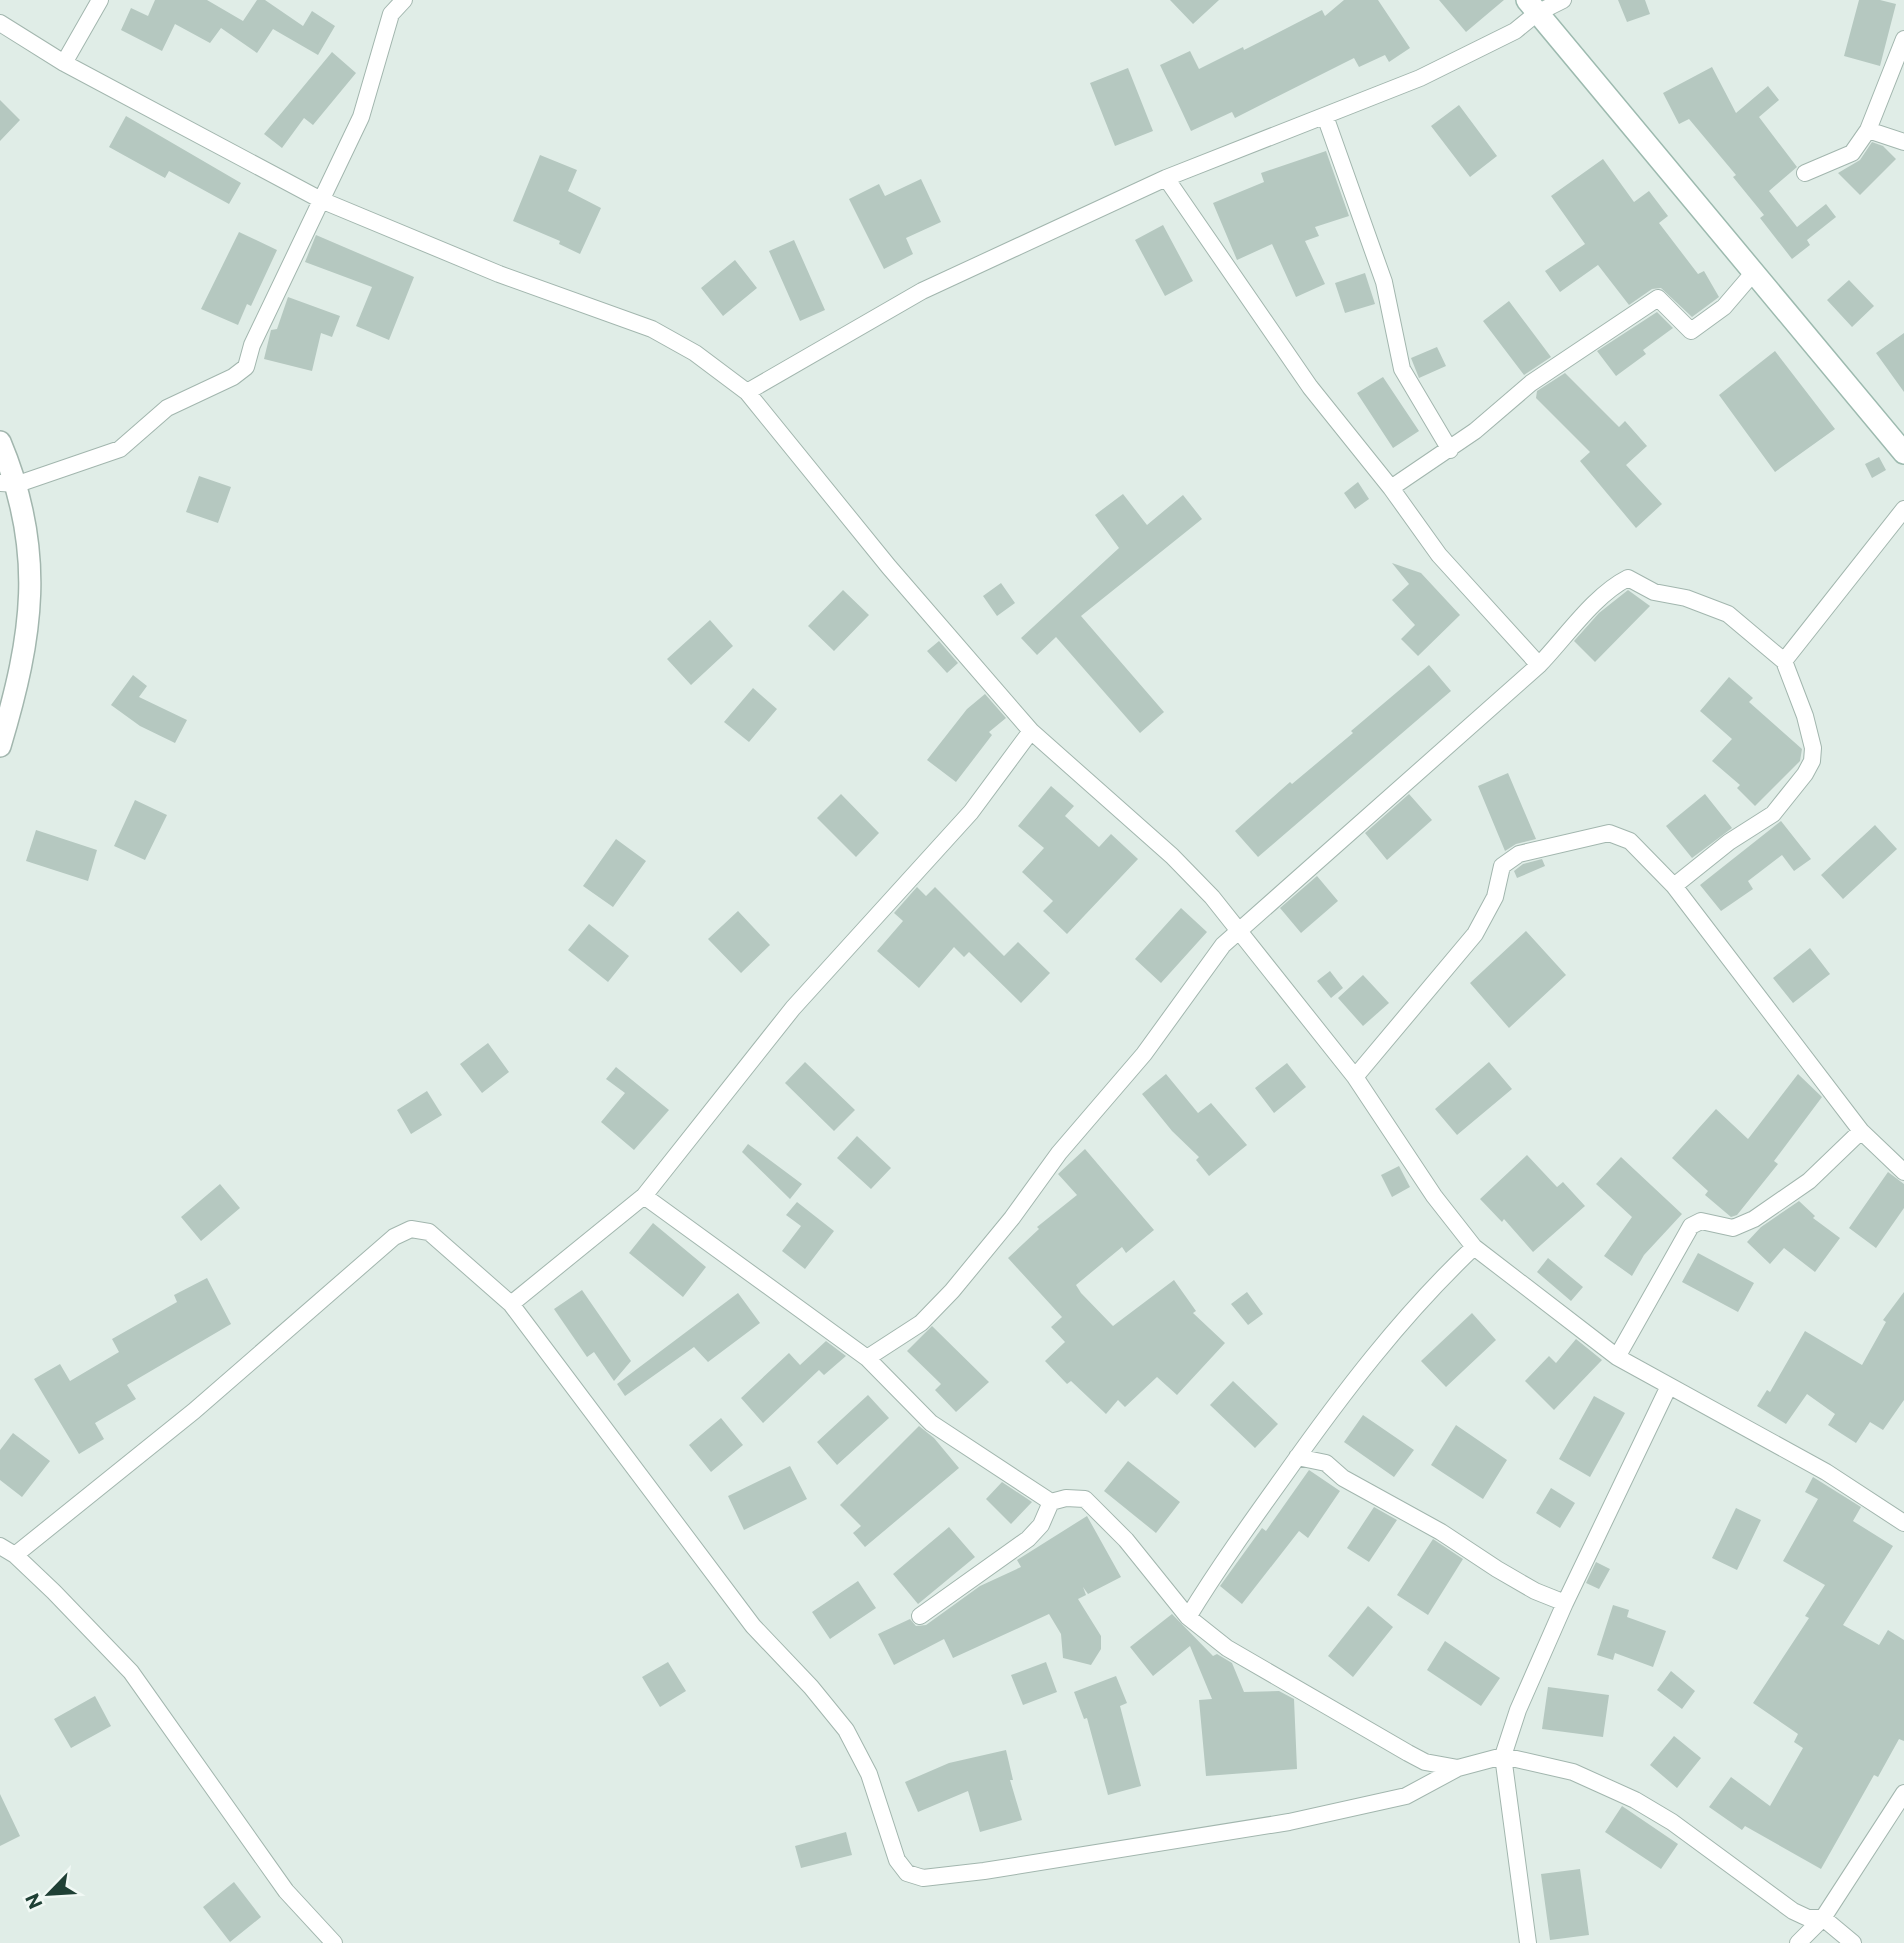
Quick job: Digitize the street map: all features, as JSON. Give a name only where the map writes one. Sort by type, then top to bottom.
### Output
[{"type":"main road","points":[[1532,6],[1904,453]]},
{"type":"main road","points":[[0,442],[30,580],[31,613],[0,746]]},
{"type":"street","points":[[64,63],[100,0]]},
{"type":"street","points":[[9,483],[108,455],[131,441],[167,408],[233,377],[246,367],[252,345],[361,117],[391,15],[404,0]]},
{"type":"street","points":[[747,392],[922,291],[1166,178],[1463,58],[1515,31],[1532,6],[1563,0]]},
{"type":"street","points":[[0,23],[64,63],[321,200],[499,274],[652,329],[695,353],[747,392],[889,567],[1031,731],[1172,856],[1212,897],[1355,1077],[1434,1196],[1475,1247],[1617,1357],[1668,1388],[1766,1437],[1904,1523]]},
{"type":"street","points":[[1805,173],[1852,153],[1868,130],[1904,39]]},
{"type":"street","points":[[1325,116],[1384,282],[1402,369],[1450,450]]},
{"type":"street","points":[[1868,130],[1904,142]]},
{"type":"street","points":[[1166,178],[1310,387],[1391,488],[1439,555],[1539,665]]},
{"type":"street","points":[[1391,488],[1450,450],[1502,411],[1531,383],[1658,298],[1691,331],[1724,307],[1754,272]]},
{"type":"street","points":[[1784,661],[1904,509]]},
{"type":"street","points":[[867,1358],[920,1323],[952,1291],[1012,1219],[1059,1153],[1144,1054],[1204,968],[1237,930],[1539,665],[1575,628],[1592,604],[1628,578],[1654,592],[1686,597],[1728,614],[1784,661],[1805,716],[1813,748],[1812,761],[1773,814],[1729,842],[1674,886]]},
{"type":"street","points":[[511,1304],[645,1196],[793,1008],[971,812],[1031,731]]},
{"type":"street","points":[[1355,1077],[1475,934],[1496,897],[1502,866],[1519,854],[1609,833],[1630,841],[1674,886],[1861,1131],[1904,1172]]},
{"type":"street","points":[[1617,1357],[1691,1226],[1701,1221],[1733,1228],[1754,1219],[1809,1181],[1861,1131]]},
{"type":"street","points":[[645,1196],[867,1358],[931,1423],[1051,1502],[1066,1498],[1085,1499],[1126,1540],[1188,1617],[1244,1659],[1425,1762],[1458,1769]]},
{"type":"street","points":[[15,1555],[194,1411],[394,1237],[411,1229],[429,1231],[511,1304],[746,1618],[811,1687],[846,1730],[873,1786],[897,1860],[907,1873],[923,1878],[984,1871],[1289,1822],[1406,1796],[1458,1769],[1503,1756],[1602,1782],[1672,1822],[1793,1911],[1808,1918],[1823,1919],[1853,1943]]},
{"type":"street","points":[[1188,1617],[1297,1457],[1366,1362],[1435,1284],[1475,1247]]},
{"type":"street","points":[[1528,1943],[1503,1756],[1518,1710],[1565,1603],[1668,1388]]},
{"type":"street","points":[[1297,1457],[1326,1462],[1343,1478],[1441,1532],[1497,1569],[1535,1591],[1565,1603]]},
{"type":"street","points":[[920,1616],[1028,1539],[1041,1525],[1051,1502]]},
{"type":"street","points":[[0,1546],[15,1555],[103,1640],[131,1672],[279,1882],[334,1943]]},
{"type":"street","points":[[1798,1943],[1823,1919],[1904,1793]]},
{"type":"building","points":[[155,0],[207,0],[243,21],[257,0],[265,0],[303,26],[312,11],[335,26],[318,55],[273,29],[257,53],[221,28],[210,43],[175,24],[162,51],[121,30],[131,8],[148,16]]},
{"type":"building","points":[[1170,0],[1219,0],[1193,24]]},
{"type":"building","points":[[1344,0],[1378,0],[1410,48],[1389,62],[1385,55],[1359,67],[1354,58],[1235,118],[1232,112],[1191,131],[1160,65],[1190,51],[1199,69],[1243,47],[1244,50],[1322,10],[1325,16]]},
{"type":"building","points":[[1439,0],[1504,0],[1466,32]]},
{"type":"building","points":[[1618,0],[1645,0],[1650,14],[1627,22]]},
{"type":"building","points":[[1859,0],[1880,0],[1896,4],[1880,66],[1844,56]]},
{"type":"building","points":[[332,52],[356,73],[313,125],[304,118],[282,148],[264,134]]},
{"type":"building","points":[[1712,67],[1736,113],[1768,86],[1779,100],[1759,117],[1797,167],[1769,191],[1797,227],[1826,204],[1836,217],[1807,240],[1810,245],[1792,259],[1760,218],[1764,215],[1733,177],[1736,175],[1689,119],[1679,124],[1663,93]]},
{"type":"building","points":[[1128,68],[1153,131],[1115,146],[1090,83]]},
{"type":"building","points":[[0,100],[20,120],[0,141]]},
{"type":"building","points":[[1459,105],[1497,156],[1470,177],[1431,126]]},
{"type":"building","points":[[126,116],[241,183],[229,204],[169,171],[165,178],[109,147]]},
{"type":"building","points":[[1872,142],[1883,146],[1896,159],[1860,195],[1838,173],[1860,160]]},
{"type":"building","points":[[1326,151],[1349,216],[1315,227],[1319,236],[1305,241],[1325,284],[1296,297],[1272,244],[1237,260],[1213,203],[1264,182],[1261,173]]},
{"type":"building","points":[[540,155],[577,170],[568,191],[601,208],[580,254],[559,244],[560,241],[513,221]]},
{"type":"building","points":[[1603,159],[1634,202],[1649,191],[1668,216],[1659,223],[1698,274],[1704,271],[1719,297],[1692,317],[1661,288],[1652,289],[1629,305],[1598,265],[1560,292],[1545,271],[1585,244],[1551,196]]},
{"type":"building","points":[[921,179],[941,222],[906,238],[913,254],[884,269],[849,199],[879,184],[885,196]]},
{"type":"building","points":[[1163,225],[1193,281],[1165,296],[1135,240]]},
{"type":"building","points":[[239,232],[277,250],[251,306],[247,304],[238,325],[201,309]]},
{"type":"building","points":[[316,235],[414,277],[389,340],[356,326],[372,287],[305,262]]},
{"type":"building","points":[[794,240],[825,310],[800,321],[769,251]]},
{"type":"building","points":[[735,260],[757,288],[723,316],[701,288]]},
{"type":"building","points":[[1365,273],[1375,304],[1345,313],[1335,283]]},
{"type":"building","points":[[1849,280],[1874,306],[1852,327],[1827,300]]},
{"type":"building","points":[[288,297],[340,316],[332,337],[321,333],[312,371],[264,359],[271,330],[277,329]]},
{"type":"building","points":[[1509,301],[1551,357],[1524,375],[1483,321]]},
{"type":"building","points":[[1657,312],[1673,328],[1643,350],[1646,354],[1616,376],[1597,351]]},
{"type":"building","points":[[1904,333],[1904,392],[1876,353]]},
{"type":"building","points":[[1437,347],[1446,366],[1419,378],[1411,358]]},
{"type":"building","points":[[1775,351],[1835,429],[1775,472],[1719,395]]},
{"type":"building","points":[[1565,373],[1619,427],[1625,421],[1647,446],[1626,465],[1662,504],[1636,528],[1580,461],[1590,452],[1536,398],[1537,391]]},
{"type":"building","points":[[1383,377],[1419,431],[1393,448],[1357,393]]},
{"type":"building","points":[[1879,457],[1886,470],[1872,478],[1865,464]]},
{"type":"building","points":[[199,476],[231,487],[218,523],[186,512]]},
{"type":"building","points":[[1358,482],[1369,499],[1355,509],[1344,493]]},
{"type":"building","points":[[1123,494],[1147,525],[1183,495],[1202,519],[1081,616],[1164,712],[1140,733],[1056,637],[1037,655],[1021,638],[1119,548],[1095,515]]},
{"type":"building","points":[[1392,563],[1421,573],[1460,615],[1418,656],[1401,639],[1415,625],[1392,600],[1409,584]]},
{"type":"building","points":[[1001,583],[1015,603],[997,616],[983,596]]},
{"type":"building","points":[[843,590],[869,615],[834,651],[808,626]]},
{"type":"building","points":[[1628,590],[1650,606],[1595,662],[1574,641],[1599,613]]},
{"type":"building","points":[[710,620],[733,646],[691,685],[667,659]]},
{"type":"building","points":[[939,641],[958,663],[947,673],[927,651]]},
{"type":"building","points":[[1429,665],[1451,691],[1258,857],[1235,831],[1290,782],[1292,784],[1353,733],[1351,731]]},
{"type":"building","points":[[133,675],[147,686],[139,697],[187,720],[175,743],[140,726],[111,705]]},
{"type":"building","points":[[1729,677],[1753,698],[1749,702],[1802,749],[1800,761],[1755,806],[1737,788],[1740,785],[1712,761],[1732,739],[1700,711]]},
{"type":"building","points":[[753,688],[777,709],[749,742],[724,722]]},
{"type":"building","points":[[985,694],[1006,718],[989,732],[992,735],[956,782],[927,760],[967,709]]},
{"type":"building","points":[[1508,773],[1536,839],[1516,844],[1505,851],[1478,786]]},
{"type":"building","points":[[1051,786],[1074,806],[1065,816],[1099,847],[1111,834],[1138,859],[1067,934],[1043,911],[1053,901],[1022,872],[1044,848],[1018,826]]},
{"type":"building","points":[[841,794],[879,833],[856,857],[817,818]]},
{"type":"building","points":[[1409,794],[1432,820],[1387,860],[1365,833]]},
{"type":"building","points":[[1705,794],[1732,828],[1692,858],[1666,826]]},
{"type":"building","points":[[135,800],[167,815],[145,860],[114,846]]},
{"type":"building","points":[[1781,821],[1811,859],[1794,871],[1782,855],[1748,881],[1753,889],[1721,911],[1700,885]]},
{"type":"building","points":[[1875,825],[1897,849],[1843,899],[1821,875]]},
{"type":"building","points":[[36,830],[97,850],[88,881],[26,861]]},
{"type":"building","points":[[616,839],[646,861],[613,907],[583,886]]},
{"type":"building","points":[[1542,859],[1545,866],[1517,878],[1514,871],[1523,864]]},
{"type":"building","points":[[1317,876],[1338,901],[1301,933],[1280,908]]},
{"type":"building","points":[[917,887],[926,896],[935,887],[1004,956],[1018,942],[1050,973],[1021,1003],[969,952],[964,957],[954,947],[919,988],[877,951],[903,921],[894,913]]},
{"type":"building","points":[[1181,908],[1207,932],[1161,983],[1135,959]]},
{"type":"building","points":[[738,911],[770,945],[741,973],[708,939]]},
{"type":"building","points":[[589,924],[629,956],[608,982],[568,950]]},
{"type":"building","points":[[1526,931],[1566,975],[1509,1028],[1470,983]]},
{"type":"building","points":[[1810,948],[1830,974],[1793,1003],[1773,978]]},
{"type":"building","points":[[1330,971],[1343,988],[1331,998],[1317,981]]},
{"type":"building","points":[[1363,975],[1389,1003],[1363,1026],[1338,998]]},
{"type":"building","points":[[488,1043],[509,1072],[482,1093],[460,1064]]},
{"type":"building","points":[[805,1062],[855,1110],[834,1131],[785,1083]]},
{"type":"building","points":[[1489,1062],[1512,1089],[1457,1135],[1435,1109]]},
{"type":"building","points":[[1287,1063],[1306,1087],[1274,1113],[1255,1088]]},
{"type":"building","points":[[616,1067],[669,1110],[634,1150],[601,1122],[625,1093],[606,1079]]},
{"type":"building","points":[[1166,1074],[1198,1113],[1211,1103],[1247,1145],[1209,1176],[1196,1160],[1199,1157],[1172,1131],[1142,1094]]},
{"type":"building","points":[[1798,1074],[1822,1097],[1774,1161],[1778,1164],[1737,1215],[1731,1217],[1705,1195],[1708,1191],[1672,1158],[1716,1109],[1748,1139]]},
{"type":"building","points":[[427,1091],[442,1115],[411,1134],[397,1110]]},
{"type":"building","points":[[857,1136],[891,1168],[871,1189],[837,1158]]},
{"type":"building","points":[[748,1144],[802,1184],[790,1199],[742,1152]]},
{"type":"building","points":[[1085,1149],[1154,1230],[1126,1253],[1122,1247],[1076,1285],[1081,1293],[1113,1326],[1174,1280],[1196,1311],[1193,1313],[1225,1343],[1177,1395],[1157,1377],[1125,1407],[1118,1400],[1106,1414],[1071,1381],[1067,1384],[1045,1361],[1065,1342],[1051,1327],[1062,1317],[1008,1258],[1039,1229],[1037,1227],[1077,1195],[1058,1174]]},
{"type":"building","points":[[1527,1155],[1557,1187],[1563,1182],[1585,1206],[1533,1252],[1504,1219],[1502,1222],[1480,1199]]},
{"type":"building","points":[[1621,1157],[1682,1214],[1644,1255],[1632,1276],[1604,1256],[1632,1217],[1596,1184]]},
{"type":"building","points":[[1399,1166],[1410,1187],[1392,1197],[1381,1175]]},
{"type":"building","points":[[1888,1172],[1904,1184],[1904,1208],[1876,1248],[1849,1228]]},
{"type":"building","points":[[220,1184],[240,1208],[201,1241],[181,1217]]},
{"type":"building","points":[[1799,1201],[1815,1216],[1813,1218],[1840,1238],[1815,1272],[1784,1248],[1770,1264],[1747,1242],[1761,1227]]},
{"type":"building","points":[[797,1202],[834,1231],[805,1269],[782,1251],[801,1226],[786,1215]]},
{"type":"building","points":[[653,1223],[706,1267],[683,1297],[629,1253]]},
{"type":"building","points":[[1698,1253],[1754,1283],[1738,1312],[1682,1282]]},
{"type":"building","points":[[1548,1258],[1583,1287],[1571,1301],[1537,1272]]},
{"type":"building","points":[[207,1278],[231,1324],[127,1385],[136,1399],[95,1423],[104,1439],[79,1454],[34,1379],[60,1364],[70,1381],[119,1352],[112,1339],[177,1302],[174,1295]]},
{"type":"building","points":[[582,1290],[631,1361],[614,1381],[594,1352],[587,1357],[554,1309]]},
{"type":"building","points":[[1247,1292],[1263,1314],[1248,1325],[1231,1304]]},
{"type":"building","points":[[1904,1292],[1904,1400],[1883,1430],[1870,1422],[1856,1443],[1828,1425],[1835,1414],[1807,1394],[1786,1424],[1757,1406],[1767,1390],[1770,1392],[1805,1331],[1862,1365],[1886,1322],[1883,1320]]},
{"type":"building","points":[[738,1293],[760,1323],[708,1362],[694,1347],[625,1396],[617,1384]]},
{"type":"building","points":[[1472,1313],[1496,1340],[1446,1387],[1421,1361]]},
{"type":"building","points":[[932,1326],[989,1382],[956,1412],[935,1390],[941,1384],[907,1351]]},
{"type":"building","points":[[1576,1339],[1602,1360],[1554,1410],[1525,1381],[1549,1356],[1556,1363]]},
{"type":"building","points":[[826,1341],[846,1356],[824,1375],[819,1370],[763,1423],[741,1398],[789,1353],[800,1365]]},
{"type":"building","points":[[1233,1381],[1278,1424],[1255,1448],[1210,1405]]},
{"type":"building","points":[[868,1395],[889,1418],[837,1465],[817,1442]]},
{"type":"building","points":[[1594,1396],[1625,1413],[1590,1477],[1559,1459]]},
{"type":"building","points":[[1363,1415],[1414,1450],[1394,1477],[1344,1442]]},
{"type":"building","points":[[721,1418],[743,1445],[711,1472],[689,1445]]},
{"type":"building","points":[[1456,1425],[1507,1460],[1483,1499],[1431,1465]]},
{"type":"building","points":[[919,1426],[934,1438],[959,1468],[865,1547],[853,1533],[861,1526],[840,1505]]},
{"type":"building","points":[[13,1433],[50,1461],[22,1497],[0,1480],[0,1450]]},
{"type":"building","points":[[1128,1461],[1180,1502],[1156,1533],[1104,1491]]},
{"type":"building","points":[[790,1466],[807,1499],[744,1530],[728,1496]]},
{"type":"building","points":[[1309,1470],[1340,1491],[1308,1538],[1299,1531],[1242,1604],[1220,1586],[1262,1528],[1266,1531]]},
{"type":"building","points":[[1813,1477],[1861,1507],[1853,1521],[1893,1546],[1843,1625],[1879,1645],[1888,1630],[1904,1640],[1904,1741],[1899,1739],[1878,1777],[1874,1775],[1821,1869],[1745,1826],[1742,1830],[1709,1807],[1731,1777],[1770,1806],[1803,1748],[1794,1742],[1798,1734],[1753,1703],[1809,1618],[1805,1616],[1825,1585],[1783,1561],[1818,1499],[1805,1492]]},
{"type":"building","points":[[1002,1482],[1032,1502],[1011,1524],[986,1499]]},
{"type":"building","points":[[1551,1488],[1575,1503],[1560,1528],[1536,1513]]},
{"type":"building","points":[[1374,1507],[1397,1520],[1369,1562],[1347,1548]]},
{"type":"building","points":[[1736,1508],[1761,1520],[1737,1570],[1712,1558]]},
{"type":"building","points":[[1087,1516],[1121,1577],[1088,1594],[1083,1587],[1086,1595],[1078,1599],[1101,1636],[1101,1649],[1091,1665],[1063,1658],[1061,1634],[1049,1614],[953,1658],[944,1639],[894,1665],[878,1634],[910,1619],[916,1626],[926,1625],[980,1586],[1021,1567],[1017,1560]]},
{"type":"building","points":[[949,1527],[975,1557],[918,1604],[893,1574]]},
{"type":"building","points":[[1433,1539],[1463,1559],[1428,1615],[1397,1595]]},
{"type":"building","points":[[1596,1562],[1610,1569],[1599,1589],[1586,1583]]},
{"type":"building","points":[[858,1581],[876,1608],[830,1639],[812,1612]]},
{"type":"building","points":[[1613,1605],[1629,1610],[1627,1617],[1666,1631],[1653,1667],[1615,1653],[1613,1660],[1597,1655]]},
{"type":"building","points":[[1368,1606],[1393,1627],[1353,1677],[1328,1656]]},
{"type":"building","points":[[1172,1614],[1213,1656],[1217,1654],[1232,1663],[1244,1692],[1279,1691],[1294,1699],[1297,1769],[1206,1776],[1199,1700],[1212,1699],[1190,1646],[1153,1676],[1130,1647]]},
{"type":"building","points":[[1445,1641],[1500,1678],[1481,1706],[1427,1670]]},
{"type":"building","points":[[668,1662],[686,1691],[660,1707],[642,1677]]},
{"type":"building","points":[[1046,1662],[1057,1692],[1023,1705],[1011,1675]]},
{"type":"building","points":[[1671,1671],[1695,1691],[1682,1709],[1657,1690]]},
{"type":"building","points":[[1116,1676],[1127,1703],[1120,1706],[1141,1786],[1108,1795],[1087,1718],[1084,1719],[1074,1692]]},
{"type":"building","points":[[1548,1687],[1609,1695],[1603,1737],[1542,1729]]},
{"type":"building","points":[[95,1696],[111,1726],[71,1748],[54,1719]]},
{"type":"building","points":[[1674,1736],[1701,1758],[1677,1788],[1650,1765]]},
{"type":"building","points":[[1006,1750],[1013,1780],[1010,1780],[1022,1820],[980,1832],[968,1791],[918,1812],[905,1782],[949,1763]]},
{"type":"building","points":[[0,1794],[20,1836],[0,1846]]},
{"type":"building","points":[[1622,1806],[1678,1844],[1661,1869],[1605,1832]]},
{"type":"building","points":[[846,1832],[852,1855],[801,1868],[795,1846]]},
{"type":"building","points":[[1580,1869],[1589,1935],[1550,1940],[1541,1874]]},
{"type":"building","points":[[234,1882],[261,1917],[230,1942],[203,1907]]}]
